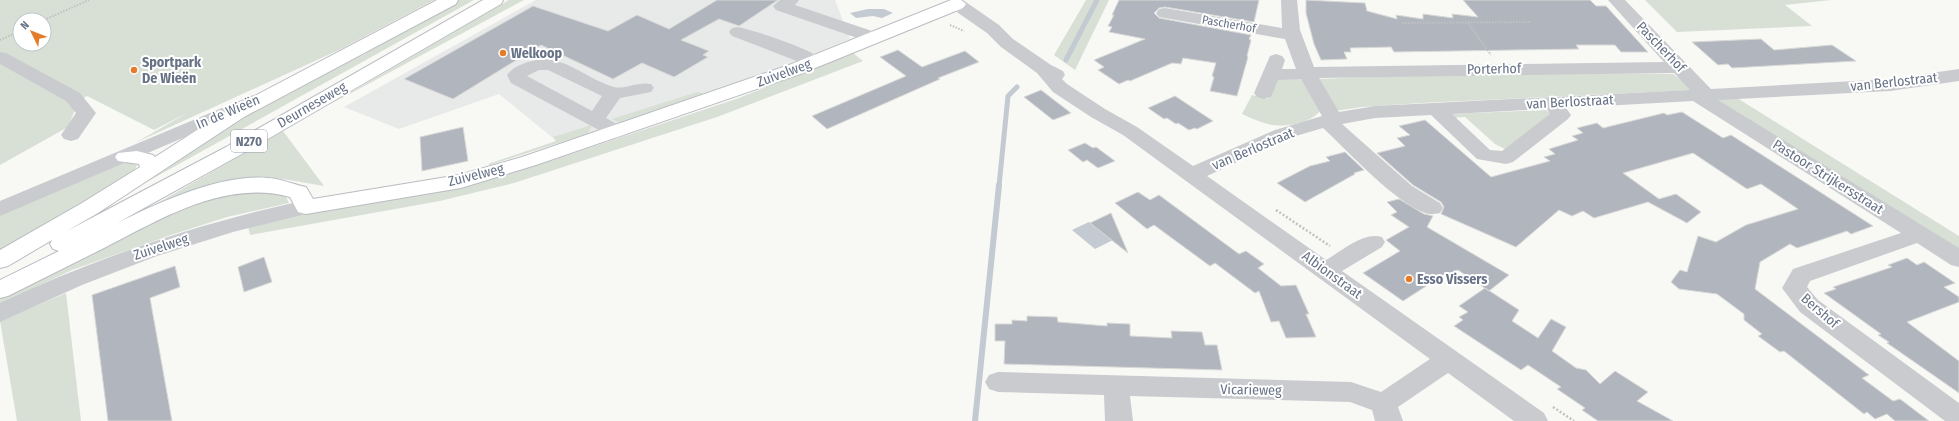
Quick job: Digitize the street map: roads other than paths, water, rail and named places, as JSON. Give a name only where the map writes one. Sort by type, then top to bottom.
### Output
[{"type":"main road","name":"In de Wieën","points":[[273,93],[413,21],[450,0]]},
{"type":"main road","name":"Deurneseweg","points":[[0,276],[233,150],[495,0]]},
{"type":"main road","name":"Zuivelweg","points":[[306,207],[461,181],[529,161],[617,132],[814,61],[870,39],[950,2]]},
{"type":"main road","name":"N270","points":[[0,260],[90,208],[229,117],[273,93]]},
{"type":"main road","points":[[125,157],[146,159],[150,165],[150,168]]},
{"type":"main road","points":[[0,290],[170,206],[203,194],[245,186],[279,187],[298,192],[306,207]]},
{"type":"street","points":[[791,0],[782,6],[866,35],[870,39]]},
{"type":"street","points":[[1289,0],[1293,35],[1308,73],[1330,120],[1404,191],[1432,208]]},
{"type":"street","name":"Pascherhof","points":[[1616,0],[1680,67],[1701,95]]},
{"type":"street","name":"Albionstraat","points":[[950,2],[982,34],[1007,43],[1044,69],[1060,88],[1098,113],[1130,131],[1183,175],[1326,270],[1534,421]]},
{"type":"street","name":"Pascherhof","points":[[1165,13],[1293,35]]},
{"type":"street","points":[[738,32],[794,52],[814,61]]},
{"type":"street","points":[[0,57],[73,97],[86,113],[71,134]]},
{"type":"street","points":[[617,132],[518,79],[516,75],[531,66],[542,63],[552,65],[613,94],[644,88]]},
{"type":"street","name":"Porterhof","points":[[1308,73],[1500,68],[1599,63],[1680,67]]},
{"type":"street","points":[[1264,92],[1274,66],[1288,75],[1308,73]]},
{"type":"street","name":"van Berlostraat","points":[[1183,175],[1282,134],[1330,120],[1374,112],[1890,85],[1959,75]]},
{"type":"street","name":"In de Wieën","points":[[0,209],[273,93]]},
{"type":"street","points":[[595,120],[613,94]]},
{"type":"street","name":"Pastoor Strijkersstraat","points":[[1701,95],[1959,259]]},
{"type":"street","points":[[1436,109],[1484,156],[1506,158],[1561,115],[1552,102]]},
{"type":"street","name":"Zuivelweg","points":[[0,313],[82,276],[171,242],[226,226],[306,207]]},
{"type":"street","name":"Bershof","points":[[1920,234],[1801,276],[1794,288],[1809,306],[1959,417]]},
{"type":"street","points":[[1326,270],[1374,242]]},
{"type":"street","points":[[1387,412],[1448,360]]},
{"type":"street","name":"Vicarieweg","points":[[998,382],[1351,392],[1387,412]]},
{"type":"street","points":[[1116,386],[1119,421]]},
{"type":"waterway","points":[[1066,60],[1097,0]]},
{"type":"waterway","points":[[999,186],[1008,96],[1017,87]]},
{"type":"waterway","points":[[975,421],[999,185]]},
{"type":"place","name":"Welkoop","points":[[503,53]]},
{"type":"place","name":"Sportpark De Wieën","points":[[134,70]]},
{"type":"place","name":"Esso Vissers","points":[[1409,279]]}]
